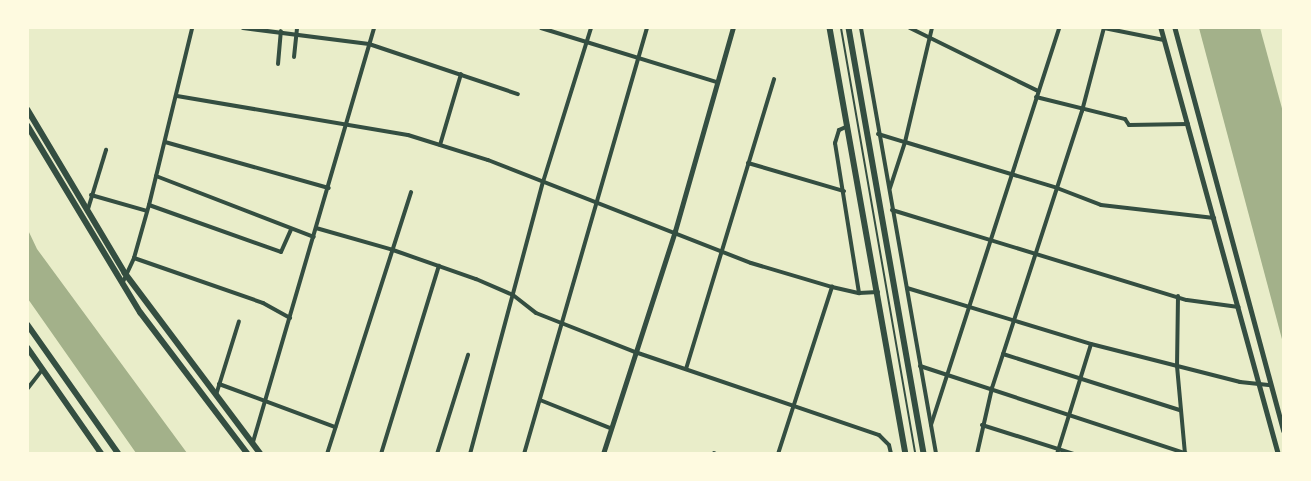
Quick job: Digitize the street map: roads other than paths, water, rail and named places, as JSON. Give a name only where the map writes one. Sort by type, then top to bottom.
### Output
[{"type":"main road","points":[[830,28],[906,454]]},
{"type":"main road","points":[[849,28],[924,454]]},
{"type":"main road","points":[[28,110],[125,273],[261,454]]},
{"type":"main road","points":[[28,126],[122,284],[166,350],[248,454]]},
{"type":"main road","points":[[28,325],[119,454]]},
{"type":"main road","points":[[28,348],[102,454]]},
{"type":"street","points":[[122,284],[125,273],[134,258],[148,210],[192,28]]},
{"type":"street","points":[[243,28],[281,31],[369,44],[518,94]]},
{"type":"street","points":[[294,58],[297,28]]},
{"type":"street","points":[[253,442],[329,188],[374,28]]},
{"type":"street","points":[[541,28],[717,82]]},
{"type":"street","points":[[470,454],[543,182],[591,28]]},
{"type":"street","points":[[524,454],[647,28]]},
{"type":"street","points":[[603,454],[675,231],[733,28]]},
{"type":"street","points":[[860,28],[936,454]]},
{"type":"street","points":[[910,28],[929,35],[1038,91]]},
{"type":"street","points":[[889,190],[905,142],[932,28]]},
{"type":"street","points":[[931,426],[991,242],[1057,28]]},
{"type":"street","points":[[977,454],[982,425],[992,388],[1082,111],[1104,28],[1164,40]]},
{"type":"street","points":[[1160,28],[1239,307],[1278,454]]},
{"type":"street","points":[[1175,28],[1284,430]]},
{"type":"street","points":[[278,64],[281,31]]},
{"type":"street","points":[[440,144],[461,74]]},
{"type":"street","points":[[686,369],[774,79]]},
{"type":"street","points":[[177,96],[408,135],[440,144],[543,182],[595,204],[675,231],[721,251],[832,287],[859,293],[878,292]]},
{"type":"street","points":[[1036,97],[1082,111],[1125,119],[1129,125],[1188,124]]},
{"type":"street","points":[[849,126],[839,130],[835,143],[859,293]]},
{"type":"street","points":[[878,134],[1057,188],[1101,205],[1214,218]]},
{"type":"street","points":[[165,142],[329,188]]},
{"type":"street","points":[[88,209],[106,150]]},
{"type":"street","points":[[748,163],[844,191]]},
{"type":"street","points":[[156,176],[291,230],[314,237]]},
{"type":"street","points":[[327,454],[410,192]]},
{"type":"street","points":[[91,195],[148,210]]},
{"type":"street","points":[[149,205],[281,252],[291,230]]},
{"type":"street","points":[[892,210],[1035,256],[1187,300],[1239,307]]},
{"type":"street","points":[[316,228],[393,250],[439,266],[513,295],[536,313],[563,322],[635,352],[794,405],[878,436],[889,445],[891,454]]},
{"type":"street","points":[[134,258],[263,303],[290,318]]},
{"type":"street","points":[[381,454],[439,266]]},
{"type":"street","points":[[778,454],[832,287]]},
{"type":"street","points":[[907,288],[1091,344],[1259,386],[1271,385]]},
{"type":"street","points":[[920,366],[1069,412],[1186,453],[1180,410],[1177,366],[1178,296]]},
{"type":"street","points":[[216,395],[239,321]]},
{"type":"street","points":[[1057,454],[1091,344]]},
{"type":"street","points":[[1003,354],[1180,410]]},
{"type":"street","points":[[437,454],[468,355]]},
{"type":"street","points":[[28,388],[42,370]]},
{"type":"street","points":[[219,384],[335,428]]},
{"type":"street","points":[[540,400],[610,428]]},
{"type":"street","points":[[982,425],[1074,454]]},
{"type":"lane","points":[[841,28],[915,454]]}]
